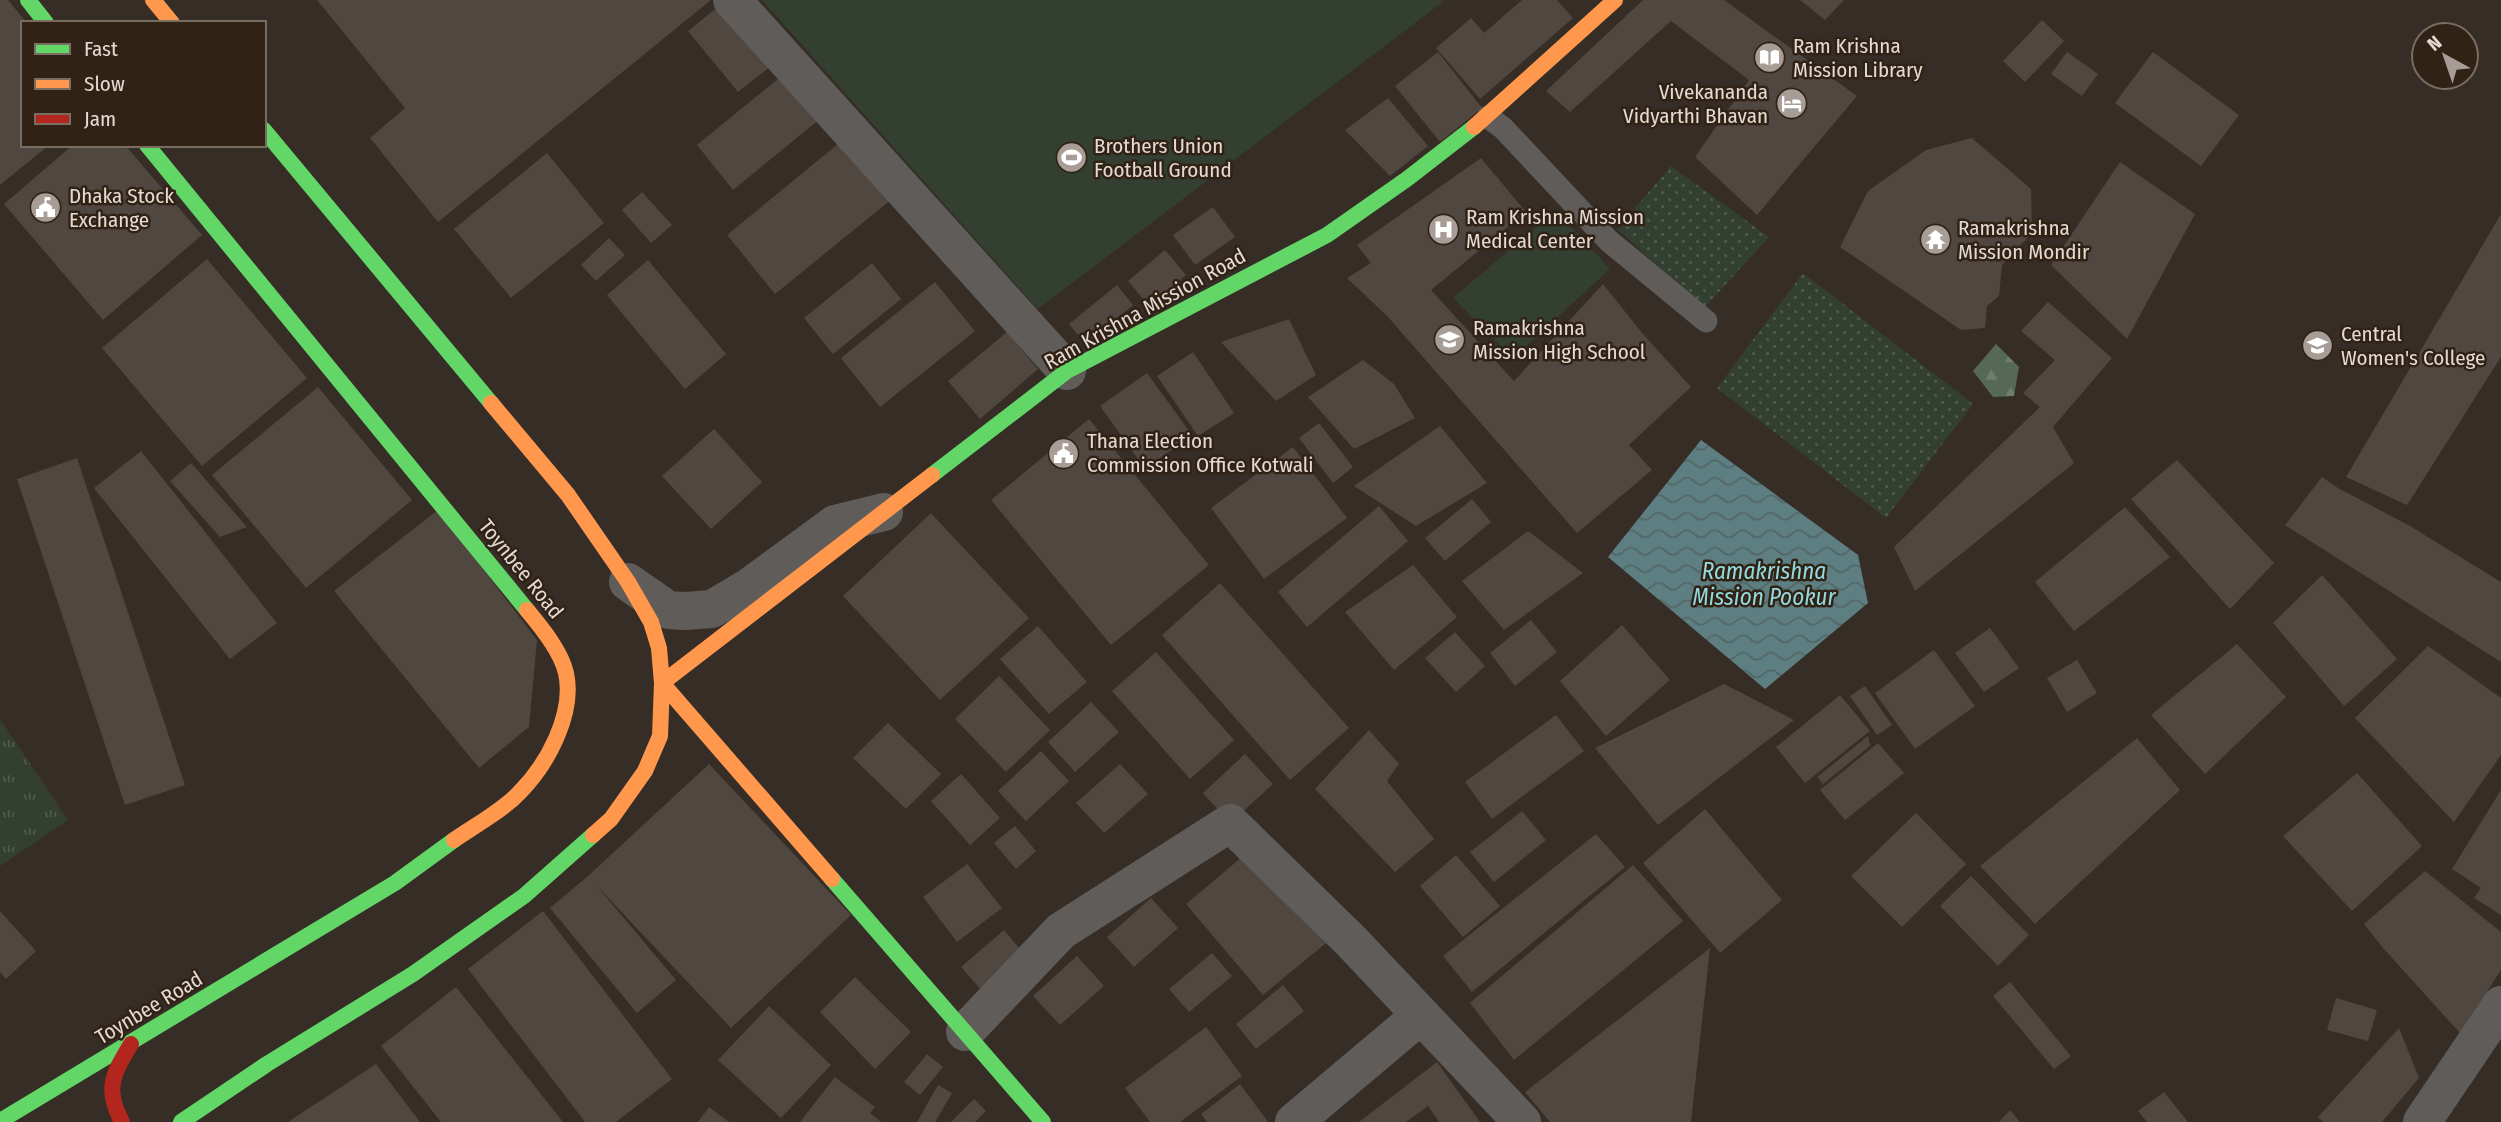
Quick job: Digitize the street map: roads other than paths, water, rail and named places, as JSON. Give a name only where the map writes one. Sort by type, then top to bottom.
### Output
[{"type":"main road","points":[[28,0],[44,21]]},
{"type":"main road","points":[[153,0],[170,21]]},
{"type":"main road","name":"Ram Krishna Mission Road","points":[[662,684],[1067,371],[1328,234],[1488,117],[1615,0]]},
{"type":"main road","points":[[181,1122],[267,1064],[413,974],[524,897],[611,819],[645,771],[660,736],[662,684],[659,648],[651,622],[628,582],[568,495],[266,132]]},
{"type":"main road","name":"Toynbee Road","points":[[0,1121],[395,883],[518,794],[549,754],[566,712],[566,673],[548,635],[149,147]]},
{"type":"main road","points":[[662,684],[1044,1122]]},
{"type":"main road","points":[[122,1122],[112,1107],[110,1091],[112,1076],[131,1044]]},
{"type":"street","points":[[732,0],[1067,371]]},
{"type":"street","points":[[628,582],[668,610],[712,609],[748,587],[835,524],[884,512]]},
{"type":"street","points":[[965,1032],[1061,931],[1230,823],[1351,942],[1522,1122]]},
{"type":"street","points":[[2422,1122],[2501,1005]]},
{"type":"street","points":[[1294,1122],[1421,1015]]},
{"type":"lane","points":[[1488,117],[1503,128],[1609,241],[1706,321]]},
{"type":"water","name":"Ramakrishna Mission Pookur","points":[[1701,440],[1858,555],[1868,603],[1765,689],[1608,557]]},
{"type":"place","name":"Ram Krishna Mission Library","points":[[1770,58]]},
{"type":"place","name":"Vivekananda Vidyarthi Bhavan","points":[[1791,104]]},
{"type":"place","name":"Brothers Union Football Ground","points":[[1071,158]]},
{"type":"place","name":"Dhaka Stock Exchange","points":[[46,208]]},
{"type":"place","name":"Ram Krishna Mission Medical Center","points":[[1443,229]]},
{"type":"place","name":"Ramakrishna Mission Mondir","points":[[1935,240]]},
{"type":"place","name":"Ramakrishna Mission High School","points":[[1450,340]]},
{"type":"place","name":"Central Women's College","points":[[2318,346]]},
{"type":"place","name":"Thana Election Commission Office Kotwali","points":[[1064,453]]}]
